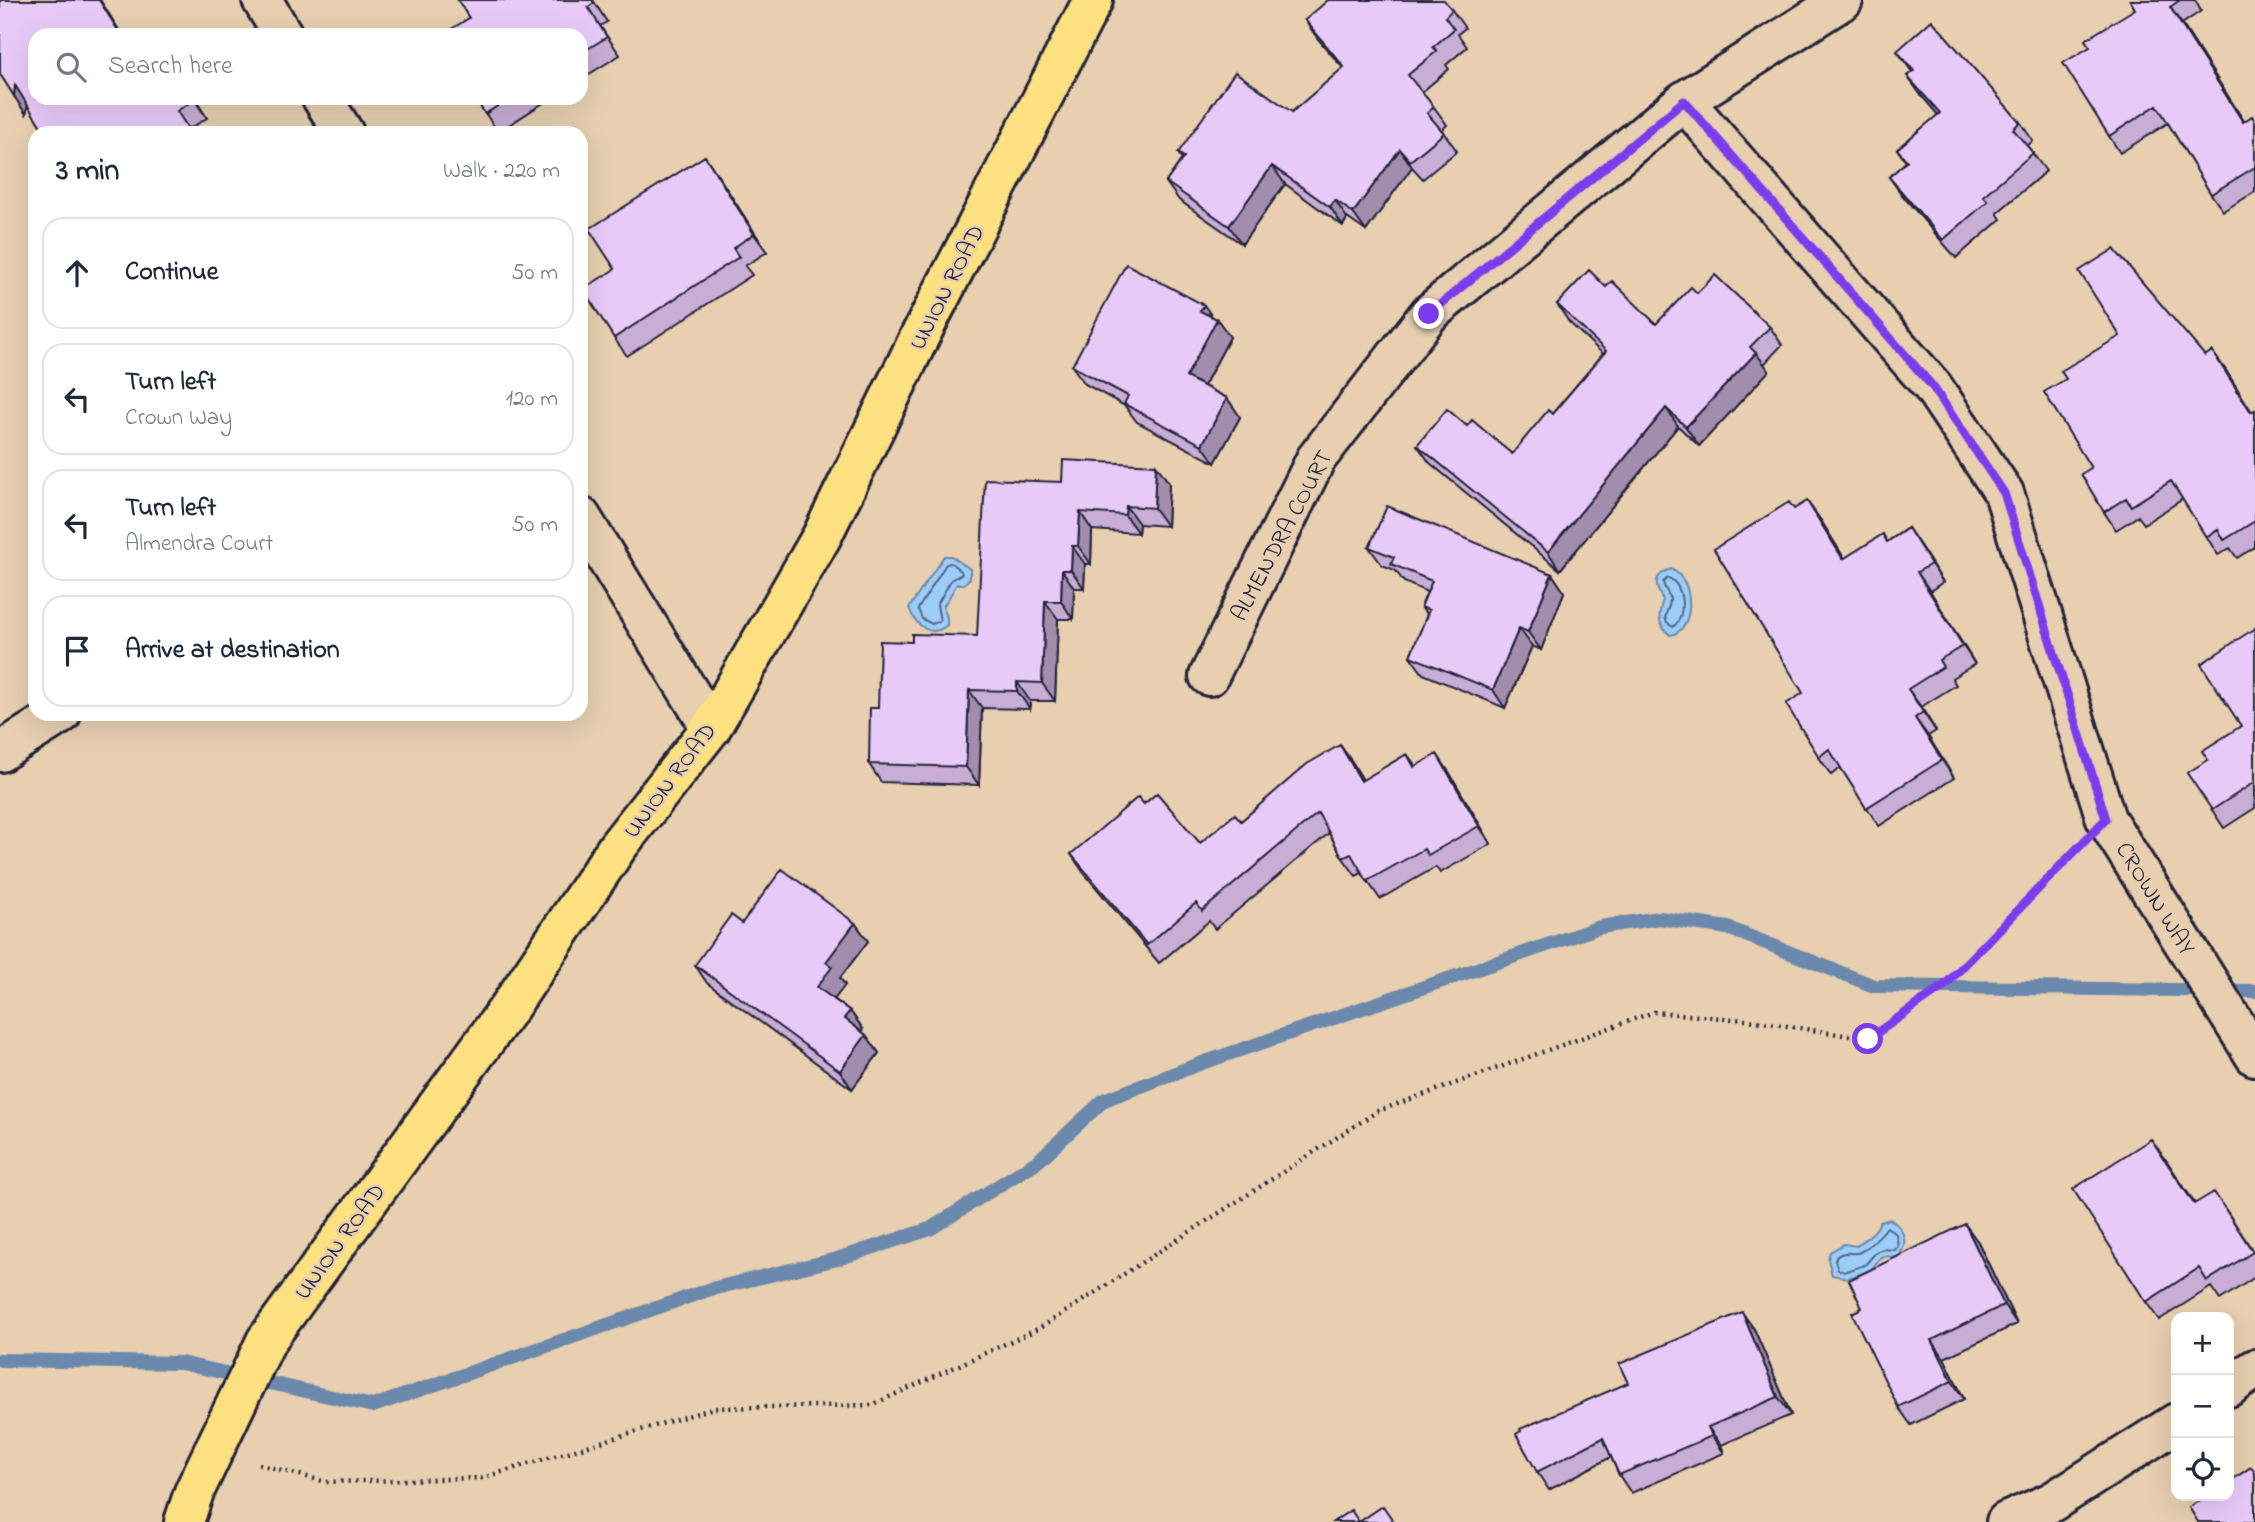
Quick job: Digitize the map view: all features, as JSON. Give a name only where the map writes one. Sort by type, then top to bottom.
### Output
[{"type":"main road","name":"UNION ROAD","points":[[184,1522],[194,1492],[266,1341],[511,1004],[618,846],[711,728],[822,536],[920,336],[1093,0]]},
{"type":"street","points":[[262,0],[279,28]]},
{"type":"street","name":"ALMENDRA COURT","points":[[1209,676],[1316,458],[1429,314],[1684,101],[1843,0]]},
{"type":"street","name":"CROWN WAY","points":[[1684,101],[1933,387],[2004,493],[2106,819],[2255,1056]]},
{"type":"street","points":[[326,105],[340,126]]},
{"type":"street","points":[[588,528],[711,728]]},
{"type":"street","points":[[0,752],[50,721]]},
{"type":"street","points":[[2234,1384],[2255,1369]]},
{"type":"street","points":[[2006,1522],[2052,1502],[2171,1426]]},
{"type":"path","points":[[259,1464],[326,1482],[482,1478],[714,1408],[872,1405],[1040,1328],[1378,1111],[1654,1012],[1756,1021],[1868,1039],[1944,986],[2106,819]]},
{"type":"water","points":[[944,556],[951,556],[970,569],[970,578],[964,584],[957,584],[943,607],[947,625],[930,631],[920,625],[909,608]]},
{"type":"water","points":[[1671,569],[1685,582],[1689,610],[1683,626],[1670,635],[1660,619],[1663,600],[1657,581],[1661,574]]},
{"type":"water","points":[[1890,1219],[1899,1227],[1904,1237],[1904,1247],[1898,1258],[1881,1257],[1870,1271],[1848,1278],[1832,1275],[1828,1259],[1830,1252],[1844,1244],[1857,1246],[1880,1222]]},
{"type":"building","points":[[0,0],[99,0],[117,28],[28,28],[28,105],[186,105],[177,111],[187,126],[41,126],[15,85],[14,96],[0,74]]},
{"type":"building","points":[[458,0],[592,0],[594,3],[588,7],[607,37],[588,49],[588,28],[453,28],[469,18]]},
{"type":"building","points":[[1328,0],[1444,0],[1452,10],[1445,17],[1454,29],[1433,47],[1437,51],[1408,75],[1434,107],[1427,113],[1444,133],[1410,161],[1400,149],[1353,213],[1335,200],[1330,207],[1272,166],[1229,226],[1166,182],[1184,157],[1178,153],[1235,72],[1292,112],[1344,67],[1305,20]]},
{"type":"building","points":[[2130,0],[2180,0],[2170,7],[2243,122],[2252,116],[2255,121],[2255,167],[2211,194],[2157,105],[2109,136],[2063,63],[2090,47],[2085,40],[2135,9]]},
{"type":"building","points":[[1932,20],[2020,122],[2013,129],[2033,153],[1983,196],[1988,201],[1943,240],[1889,177],[1907,161],[1897,149],[1940,113],[1907,76],[1914,71],[1897,51]]},
{"type":"building","points":[[479,105],[499,105],[485,114]]},
{"type":"building","points":[[705,156],[754,234],[733,248],[739,257],[614,338],[588,297],[588,286],[615,269],[589,229]]},
{"type":"building","points":[[2114,249],[2205,356],[2212,351],[2251,412],[2255,410],[2255,521],[2224,540],[2218,529],[2206,537],[2171,481],[2131,506],[2126,498],[2104,512],[2081,474],[2091,468],[2044,392],[2066,379],[2061,371],[2120,336],[2079,271]]},
{"type":"building","points":[[1126,264],[1204,305],[1200,311],[1217,319],[1186,377],[1227,398],[1202,445],[1124,404],[1128,396],[1072,366]]},
{"type":"building","points":[[1589,270],[1606,287],[1612,281],[1656,324],[1691,287],[1697,293],[1715,275],[1770,327],[1750,347],[1756,353],[1686,427],[1666,408],[1548,552],[1417,445],[1447,409],[1467,426],[1472,420],[1512,454],[1548,410],[1552,414],[1606,351],[1557,304]]},
{"type":"building","points":[[1063,460],[1156,465],[1154,508],[1126,506],[1125,515],[1080,512],[1078,546],[1072,546],[1071,570],[1062,570],[1061,601],[1045,601],[1042,683],[1017,682],[1017,691],[969,690],[966,767],[869,764],[870,708],[878,708],[880,641],[912,642],[912,634],[977,636],[985,479],[1062,482]]},
{"type":"building","points":[[1807,501],[1843,559],[1883,534],[1887,542],[1908,528],[1931,564],[1917,572],[1963,646],[1939,660],[1943,667],[1908,689],[1923,712],[1915,718],[1942,760],[1866,808],[1829,749],[1819,757],[1786,704],[1803,693],[1714,549],[1789,502],[1794,509]]},
{"type":"building","points":[[1387,506],[1552,574],[1528,632],[1519,628],[1493,690],[1410,656],[1429,610],[1421,607],[1432,581],[1391,564],[1394,557],[1369,547]]},
{"type":"building","points":[[2255,628],[2255,782],[2212,810],[2187,773],[2208,760],[2202,751],[2241,726],[2201,664]]},
{"type":"building","points":[[1340,745],[1361,781],[1407,754],[1414,767],[1437,754],[1479,826],[1428,855],[1424,849],[1367,881],[1351,854],[1343,858],[1318,813],[1202,911],[1196,903],[1147,945],[1071,854],[1138,797],[1144,804],[1157,793],[1200,843],[1235,814],[1241,821],[1307,764]]},
{"type":"building","points":[[782,869],[855,923],[826,962],[832,967],[817,987],[850,1011],[844,1018],[866,1035],[840,1071],[695,965],[731,915],[742,923]]},
{"type":"building","points":[[2151,1139],[2194,1204],[2214,1192],[2253,1252],[2207,1281],[2199,1268],[2146,1302],[2073,1189]]},
{"type":"building","points":[[1965,1224],[2004,1305],[1932,1340],[1952,1381],[1898,1407],[1852,1313],[1862,1308],[1849,1280]]},
{"type":"building","points":[[1742,1312],[1778,1397],[1708,1427],[1712,1436],[1619,1475],[1603,1438],[1537,1472],[1516,1434],[1520,1429],[1628,1383],[1619,1364]]},
{"type":"building","points":[[2251,1467],[2255,1473],[2255,1522],[2198,1522],[2189,1507],[2199,1501],[2234,1501],[2234,1479]]},
{"type":"building","points":[[1383,1506],[1394,1522],[1359,1522]]},
{"type":"building","points":[[1351,1510],[1359,1522],[1333,1522]]},
{"type":"waterway","points":[[0,1360],[181,1363],[373,1406],[711,1289],[837,1259],[930,1229],[1038,1161],[1104,1100],[1202,1063],[1600,927],[1659,918],[1728,928],[1874,986],[2255,991]]},
{"type":"route","points":[[1429,314],[1684,101],[1933,387],[2004,493],[2106,819],[1944,986],[1868,1039]]}]
